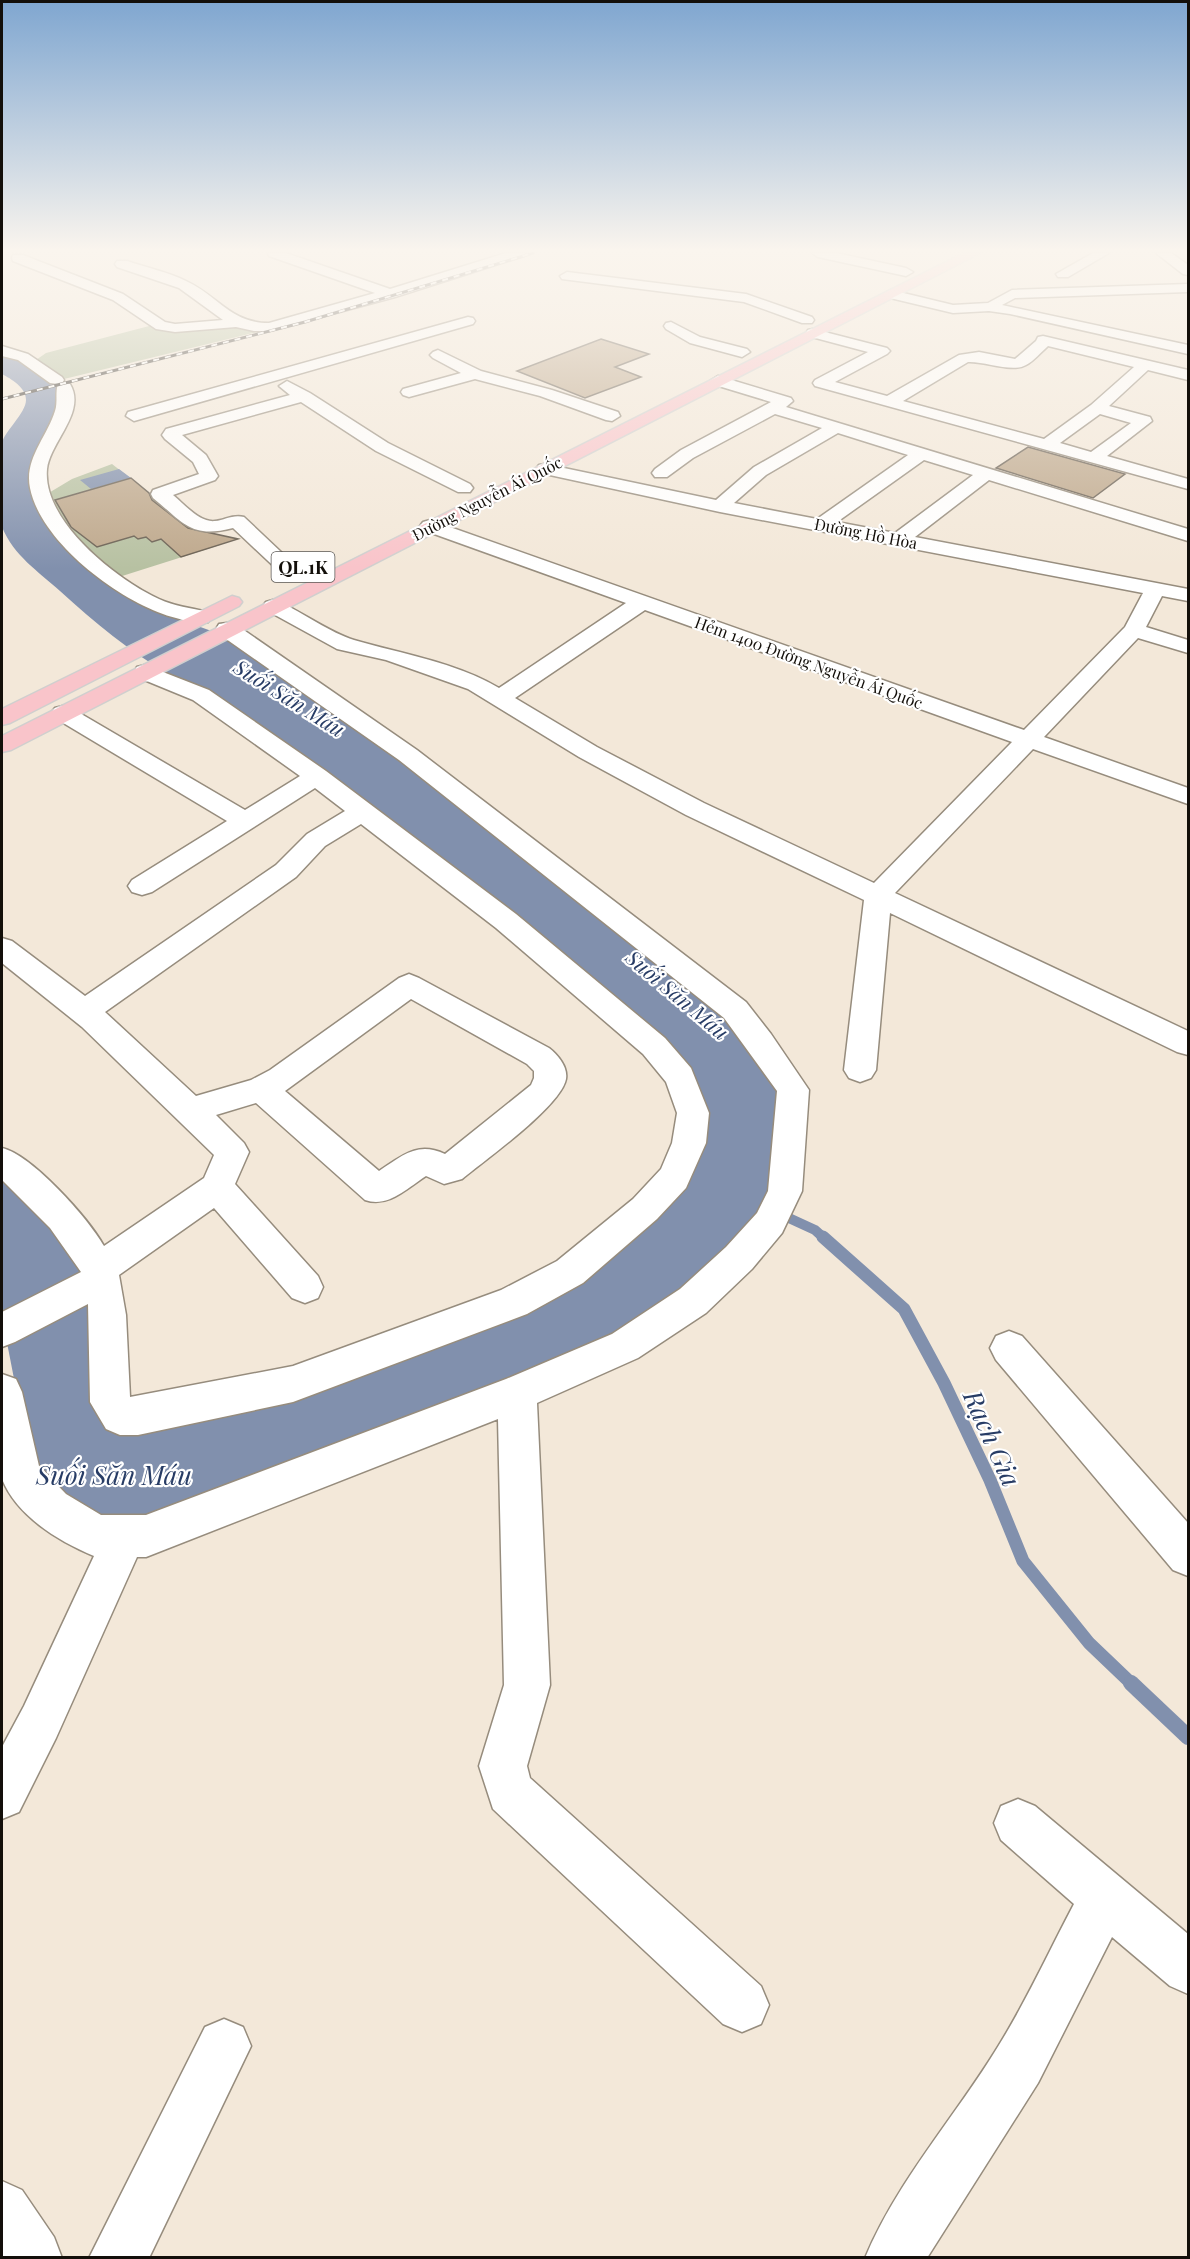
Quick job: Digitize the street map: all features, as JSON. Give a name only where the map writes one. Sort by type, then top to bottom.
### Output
[{"type":"main road","name":"Đường Nguyễn Ái Quốc","points":[[272,594],[421,523],[544,469],[714,370],[747,358]]},
{"type":"main road","points":[[591,426],[617,413]]},
{"type":"main road","name":"Đường Nguyễn Ái Quốc","points":[[444,498],[472,484]]},
{"type":"main road","name":"Đường Nguyễn Ái Quốc","points":[[2,717],[227,629],[272,594],[291,572],[313,562]]},
{"type":"main road","name":"Đường Nguyễn Ái Quốc","points":[[2,745],[63,713],[200,617],[251,592]]},
{"type":"street","points":[[25,358],[60,383],[66,397],[59,423],[38,469],[42,500],[49,515],[65,536],[114,581],[152,604],[200,617]]},
{"type":"street","points":[[134,416],[189,402],[333,358]]},
{"type":"street","points":[[445,358],[475,374],[617,413]]},
{"type":"street","points":[[740,358],[768,374]]},
{"type":"street","points":[[802,384],[813,387],[868,358]]},
{"type":"street","points":[[889,402],[963,358]]},
{"type":"street","points":[[987,358],[1016,364],[1025,358]]},
{"type":"street","points":[[1118,358],[1188,375]]},
{"type":"street","points":[[1047,445],[1097,408],[1145,365]]},
{"type":"street","points":[[661,473],[687,454],[785,401],[714,370]]},
{"type":"street","points":[[408,392],[475,374]]},
{"type":"street","points":[[270,376],[382,447],[472,484]]},
{"type":"street","points":[[821,383],[1188,484]]},
{"type":"street","points":[[291,572],[237,521],[214,527],[200,526],[160,494],[209,476],[200,459],[171,435],[172,433],[304,396]]},
{"type":"street","points":[[773,408],[1188,535]]},
{"type":"street","points":[[1094,458],[1144,422],[1097,408]]},
{"type":"street","points":[[720,506],[760,471],[837,427]]},
{"type":"street","points":[[821,525],[922,453]]},
{"type":"street","name":"Đường Hồ Hòa","points":[[544,469],[720,506],[1188,595]]},
{"type":"street","points":[[900,539],[985,474]]},
{"type":"street","name":"Hẻm 1400 Đường Nguyễn Ái Quốc","points":[[421,523],[1027,740],[1188,795]]},
{"type":"street","points":[[860,1070],[878,895],[1134,630],[1155,589]]},
{"type":"street","points":[[272,594],[345,644],[393,655],[463,678],[588,752],[695,809],[1185,1036]]},
{"type":"street","points":[[499,698],[642,602]]},
{"type":"street","points":[[2,1392],[21,1477],[51,1509],[97,1536],[146,1536],[517,1393],[625,1346],[693,1301],[739,1258],[777,1207],[793,1090],[735,1010],[408,755],[227,629]]},
{"type":"street","points":[[1134,630],[1188,647]]},
{"type":"street","points":[[2,1161],[33,1186],[65,1221],[100,1274],[110,1402],[120,1416],[138,1416],[293,1384],[514,1302],[570,1272],[645,1209],[674,1178],[689,1143],[693,1113],[680,1077],[654,1046],[506,921],[317,776],[201,695],[130,666]]},
{"type":"street","points":[[63,713],[246,820]]},
{"type":"street","points":[[142,885],[317,776]]},
{"type":"street","points":[[84,1012],[286,871],[316,840],[364,812]]},
{"type":"street","points":[[2,948],[84,1012],[232,1152],[217,1187],[100,1274],[2,1330]]},
{"type":"street","points":[[190,1110],[261,1089],[281,1079],[409,985],[538,1056],[546,1062],[552,1075],[551,1082],[543,1094],[450,1169],[444,1170],[430,1162],[422,1161],[378,1190],[261,1089]]},
{"type":"street","points":[[217,1187],[305,1287]]},
{"type":"street","points":[[1009,1348],[1188,1555]]},
{"type":"street","points":[[517,1393],[527,1685],[503,1766],[506,1784],[510,1792],[742,2006]]},
{"type":"street","points":[[2,1795],[40,1722],[125,1536]]},
{"type":"street","points":[[1018,1823],[1188,1968]]},
{"type":"street","points":[[894,2258],[928,2200],[1019,2064],[1105,1898]]},
{"type":"street","points":[[118,2258],[224,2046]]},
{"type":"street","points":[[2,2210],[33,2258]]},
{"type":"green space","points":[[38,358],[148,358],[64,379],[36,360]]},
{"type":"green space","points":[[112,464],[194,528],[202,531],[220,545],[119,577],[70,532],[47,494],[72,479]]},
{"type":"water","name":"Suối Săn Máu","points":[[2,358],[13,358],[43,374],[60,391],[35,501],[42,518],[56,535],[107,584],[145,607],[217,633],[379,744],[726,1015],[780,1091],[772,1186],[757,1218],[682,1291],[622,1333],[512,1380],[149,1519],[104,1521],[65,1499],[36,1467],[16,1389],[2,1317],[2,1178],[51,1225],[86,1275],[108,1427],[518,1313],[686,1181],[690,1073],[170,675],[113,636],[20,555],[2,527],[1,452],[2,443],[23,411],[26,400],[21,387],[2,374]]},
{"type":"water","points":[[119,469],[131,478],[91,489],[80,480]]},
{"type":"building","points":[[550,358],[637,358],[615,367],[641,377],[585,398],[517,371]]},
{"type":"building","points":[[1028,447],[1125,474],[1093,498],[996,468]]},
{"type":"building","points":[[131,478],[149,493],[152,500],[188,528],[238,539],[181,557],[161,539],[152,542],[146,537],[138,539],[134,536],[97,547],[71,527],[55,500]]},
{"type":"waterway","name":"Rạch Gia","points":[[778,1213],[815,1230],[825,1239]]},
{"type":"waterway","name":"Rạch Gia","points":[[823,1237],[904,1309],[944,1383],[990,1480],[1023,1561],[1089,1643],[1133,1685]]},
{"type":"waterway","name":"Rạch Gia","points":[[1131,1683],[1188,1737]]},
{"type":"railway","points":[[2,399],[162,358]]}]
